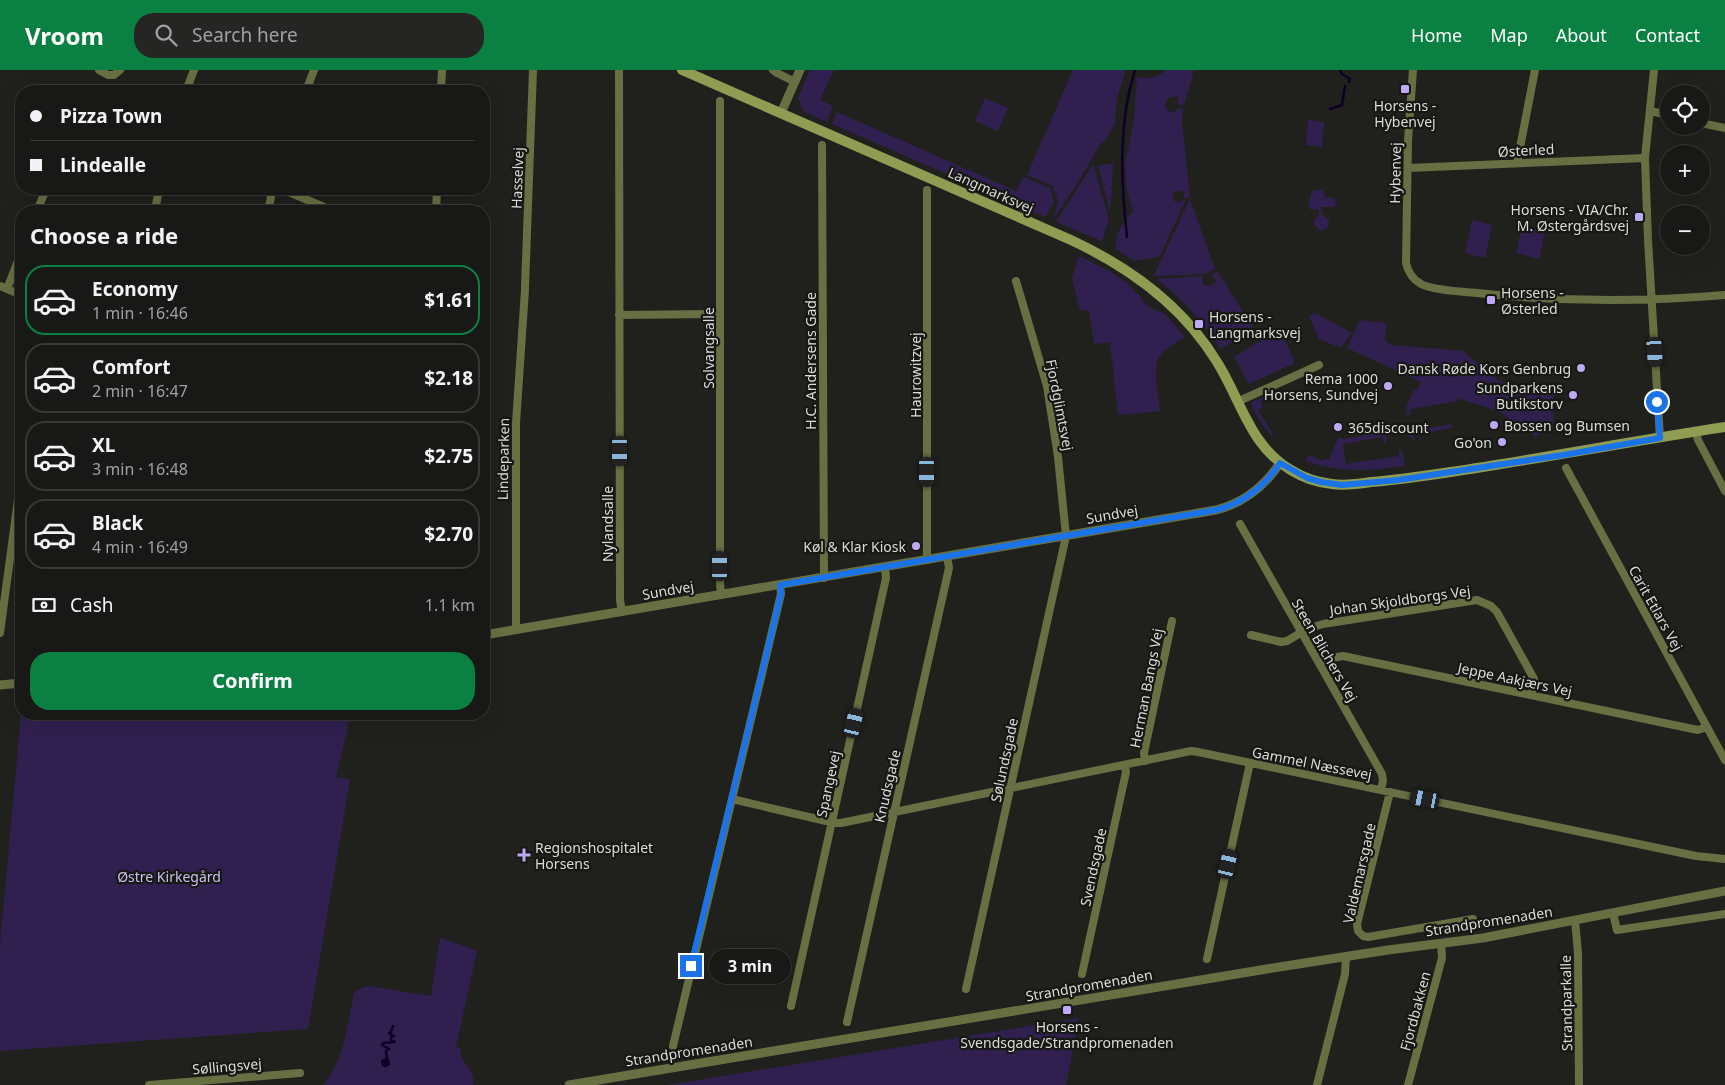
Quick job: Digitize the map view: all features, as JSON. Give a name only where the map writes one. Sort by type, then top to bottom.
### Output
[{"type":"main road","name":"Langmarksvej","points":[[682,70],[1071,240],[1100,254],[1124,269],[1173,308],[1197,334],[1217,361],[1239,401],[1252,430],[1265,448],[1280,463]]},
{"type":"main road","points":[[1280,463],[1307,478],[1342,485],[1398,480],[1563,455],[1725,427]]},
{"type":"street","points":[[99,70],[108,75],[114,75],[120,70]]},
{"type":"street","points":[[188,85],[194,70]]},
{"type":"street","points":[[308,85],[314,70]]},
{"type":"street","points":[[441,85],[442,70]]},
{"type":"street","name":"Hasselvej","points":[[525,288],[533,70]]},
{"type":"street","name":"Nylandsalle","points":[[619,70],[620,591],[622,612]]},
{"type":"street","points":[[773,70],[795,82]]},
{"type":"street","points":[[781,113],[800,70]]},
{"type":"street","name":"Hybenvej","points":[[1413,70],[1406,263],[1411,276],[1416,281],[1423,285],[1503,295],[1554,299],[1652,300]]},
{"type":"street","points":[[1517,163],[1535,70]]},
{"type":"street","points":[[1654,70],[1645,158],[1660,438]]},
{"type":"street","name":"Solvangsalle","points":[[720,101],[721,594]]},
{"type":"street","points":[[1650,111],[1660,113]]},
{"type":"street","points":[[1710,125],[1725,128]]},
{"type":"street","name":"H.C. Andersens Gade","points":[[822,144],[824,578]]},
{"type":"street","name":"Østerled","points":[[1408,168],[1645,158]]},
{"type":"street","name":"Haurowitzvej","points":[[927,190],[927,560]]},
{"type":"street","points":[[296,195],[319,205]]},
{"type":"street","points":[[269,205],[271,197]]},
{"type":"street","points":[[4,287],[15,265]]},
{"type":"street","name":"Fjordglimtsvej","points":[[1016,281],[1047,386],[1058,457],[1066,536]]},
{"type":"street","name":"Lindeparken","points":[[516,630],[516,431],[525,288]]},
{"type":"street","points":[[1652,300],[1725,295]]},
{"type":"street","points":[[619,315],[711,314],[720,316]]},
{"type":"street","points":[[1239,401],[1320,366]]},
{"type":"street","points":[[1696,432],[1698,440],[1725,490]]},
{"type":"street","name":"Sundvej","points":[[490,634],[885,568],[1226,508],[1254,492],[1271,476],[1280,463]]},
{"type":"street","name":"Carit Etlars Vej","points":[[1566,468],[1725,760]]},
{"type":"street","points":[[0,633],[15,522]]},
{"type":"street","name":"Steen Blichers Vej","points":[[1240,524],[1382,774],[1381,790]]},
{"type":"street","name":"Sølundsgade","points":[[966,990],[1066,536]]},
{"type":"street","name":"Knudsgade","points":[[847,1022],[949,568],[947,556]]},
{"type":"street","name":"Spangevej","points":[[791,1006],[886,578],[885,568]]},
{"type":"street","points":[[673,1046],[781,594],[780,585]]},
{"type":"street","name":"Johan Skjoldborgs Vej","points":[[1302,632],[1328,623],[1471,600],[1484,602],[1497,612],[1532,675],[1534,684],[1532,696]]},
{"type":"street","name":"Herman Bangs Vej","points":[[1145,761],[1144,753],[1172,621]]},
{"type":"street","points":[[1251,636],[1281,642],[1287,641],[1302,632]]},
{"type":"street","name":"Jeppe Aakjærs Vej","points":[[1320,665],[1332,658],[1343,656],[1698,730],[1707,727]]},
{"type":"street","points":[[0,685],[15,684]]},
{"type":"street","name":"Gammel Næssevej","points":[[732,799],[841,823],[1190,751],[1696,856],[1725,859]]},
{"type":"street","points":[[1207,959],[1250,763]]},
{"type":"street","name":"Svendsgade","points":[[1082,974],[1126,772],[1125,765]]},
{"type":"street","name":"Valdemarsgade","points":[[1390,792],[1357,924],[1358,932],[1368,937],[1473,919]]},
{"type":"street","name":"Strandpromenaden","points":[[569,1085],[1346,956],[1483,938],[1725,891]]},
{"type":"street","points":[[1613,913],[1617,930],[1725,914]]},
{"type":"street","name":"Strandparkalle","points":[[1575,920],[1578,953],[1579,1085]]},
{"type":"street","name":"Fjordbakken","points":[[1408,1085],[1442,958],[1440,943]]},
{"type":"street","points":[[1317,1085],[1345,974],[1346,956]]},
{"type":"street","name":"Søllingsvej","points":[[149,1085],[300,1073]]},
{"type":"green space","points":[[810,70],[834,70],[820,100],[833,106],[827,122],[804,112],[798,98]]},
{"type":"green space","points":[[1073,70],[1126,70],[1117,98],[1115,124],[1104,142],[1100,144],[1085,171],[1082,172],[1083,174],[1078,183],[1076,183],[1053,220],[1058,202],[1053,186],[1027,175]]},
{"type":"green space","points":[[1167,70],[1194,70],[1184,105],[1179,105],[1177,96],[1168,98],[1165,106],[1174,113],[1178,108],[1183,109],[1182,122],[1190,196],[1186,199],[1184,198],[1183,191],[1173,193],[1174,201],[1180,203],[1183,200],[1185,201],[1160,256],[1134,261],[1116,249],[1116,246],[1120,230],[1126,219],[1133,212],[1127,191],[1125,165],[1134,119],[1137,77],[1153,77]]},
{"type":"green space","points":[[985,98],[1008,108],[998,131],[975,121]]},
{"type":"green space","points":[[837,112],[1016,191],[1023,177],[1050,188],[1054,202],[1045,217],[832,124]]},
{"type":"green space","points":[[1308,120],[1324,122],[1322,147],[1306,145]]},
{"type":"green space","points":[[1113,163],[1112,186],[1110,187],[1112,189],[1110,211],[1098,166]]},
{"type":"green space","points":[[1093,164],[1109,219],[1102,241],[1056,222]]},
{"type":"green space","points":[[1323,189],[1324,197],[1334,198],[1336,201],[1335,206],[1321,207],[1322,214],[1329,220],[1329,224],[1321,231],[1314,225],[1314,221],[1319,215],[1318,209],[1311,210],[1308,206],[1312,191]]},
{"type":"green space","points":[[1190,199],[1215,269],[1205,274],[1156,276],[1154,275]]},
{"type":"green space","points":[[1472,220],[1492,225],[1485,258],[1465,253]]},
{"type":"green space","points":[[1522,227],[1545,232],[1539,259],[1516,253]]},
{"type":"green space","points":[[1079,256],[1109,271],[1127,283],[1144,301],[1143,303],[1165,314],[1185,337],[1165,350],[1157,361],[1156,382],[1160,411],[1118,415],[1110,342],[1094,344],[1089,310],[1080,310],[1072,278]]},
{"type":"green space","points":[[1217,271],[1254,329],[1221,349],[1192,311],[1157,279],[1202,276],[1203,284],[1208,286],[1214,284],[1216,280],[1211,275]]},
{"type":"green space","points":[[1315,313],[1352,333],[1341,348],[1319,339],[1309,316]]},
{"type":"green space","points":[[1360,320],[1386,323],[1385,340],[1391,345],[1465,351],[1466,354],[1499,381],[1554,390],[1553,425],[1536,437],[1498,411],[1457,398],[1458,401],[1410,409],[1410,415],[1405,416],[1408,410],[1406,408],[1414,389],[1417,390],[1421,382],[1347,348]]},
{"type":"green space","points":[[1280,329],[1295,363],[1249,384],[1234,357]]},
{"type":"green space","points":[[1273,393],[1277,394],[1279,403],[1275,395],[1260,402],[1263,407],[1258,410],[1273,434],[1271,435],[1251,405],[1252,402]]},
{"type":"green space","points":[[1452,424],[1452,428],[1414,435],[1415,441],[1406,432]]},
{"type":"green space","points":[[1376,427],[1387,437],[1386,442],[1384,443],[1383,437],[1343,444],[1346,464],[1399,456],[1399,451],[1402,450],[1405,466],[1355,470],[1330,468],[1306,461],[1308,455],[1324,461],[1326,458],[1329,460],[1338,437],[1342,439],[1364,436],[1362,429],[1371,431]]},
{"type":"green space","name":"Østre Kirkegård","points":[[20,720],[350,720],[336,777],[350,780],[308,1029],[0,1051],[0,945]]},
{"type":"green space","points":[[440,938],[477,951],[456,1047],[460,1048],[463,1059],[472,1075],[473,1085],[323,1085],[341,1053],[354,993],[361,988],[370,986],[431,996]]},
{"type":"green space","points":[[1079,1018],[1066,1085],[668,1085],[1055,1022]]},
{"type":"waterway","points":[[1127,237],[1122,174],[1123,132],[1135,70]]},
{"type":"waterway","points":[[1340,70],[1342,74],[1350,79],[1349,82]]},
{"type":"waterway","points":[[1330,109],[1342,105],[1345,86]]},
{"type":"waterway","points":[[386,1063],[384,1063],[385,1060],[388,1060],[389,1064],[386,1066],[383,1065],[382,1061],[387,1058],[386,1051],[389,1049],[382,1045],[383,1043],[395,1042],[391,1040],[391,1037],[394,1036],[389,1033],[393,1026]]},
{"type":"place","name":"Horsens - Hybenvej","points":[[1405,89]]},
{"type":"place","name":"Horsens - VIA/Chr. M. Østergårdsvej","points":[[1639,217]]},
{"type":"place","name":"Horsens - Østerled","points":[[1491,300]]},
{"type":"place","name":"Horsens - Langmarksvej","points":[[1199,324]]},
{"type":"place","name":"Dansk Røde Kors Genbrug","points":[[1581,368]]},
{"type":"place","name":"Rema 1000 Horsens, Sundvej","points":[[1388,386]]},
{"type":"place","name":"Sundparkens Butikstorv","points":[[1573,395]]},
{"type":"place","name":"Bossen og Bumsen","points":[[1494,425]]},
{"type":"place","name":"365discount","points":[[1338,427]]},
{"type":"place","name":"Go'on","points":[[1502,442]]},
{"type":"place","name":"Køl & Klar Kiosk","points":[[916,546]]},
{"type":"place","name":"Regionshospitalet Horsens","points":[[524,855]]},
{"type":"place","name":"Horsens - Svendsgade/Strandpromenaden","points":[[1067,1010]]},
{"type":"route","points":[[691,966],[781,594],[780,585],[1226,508],[1247,498],[1271,476],[1280,463],[1307,478],[1342,485],[1398,480],[1660,438],[1657,402]]}]
